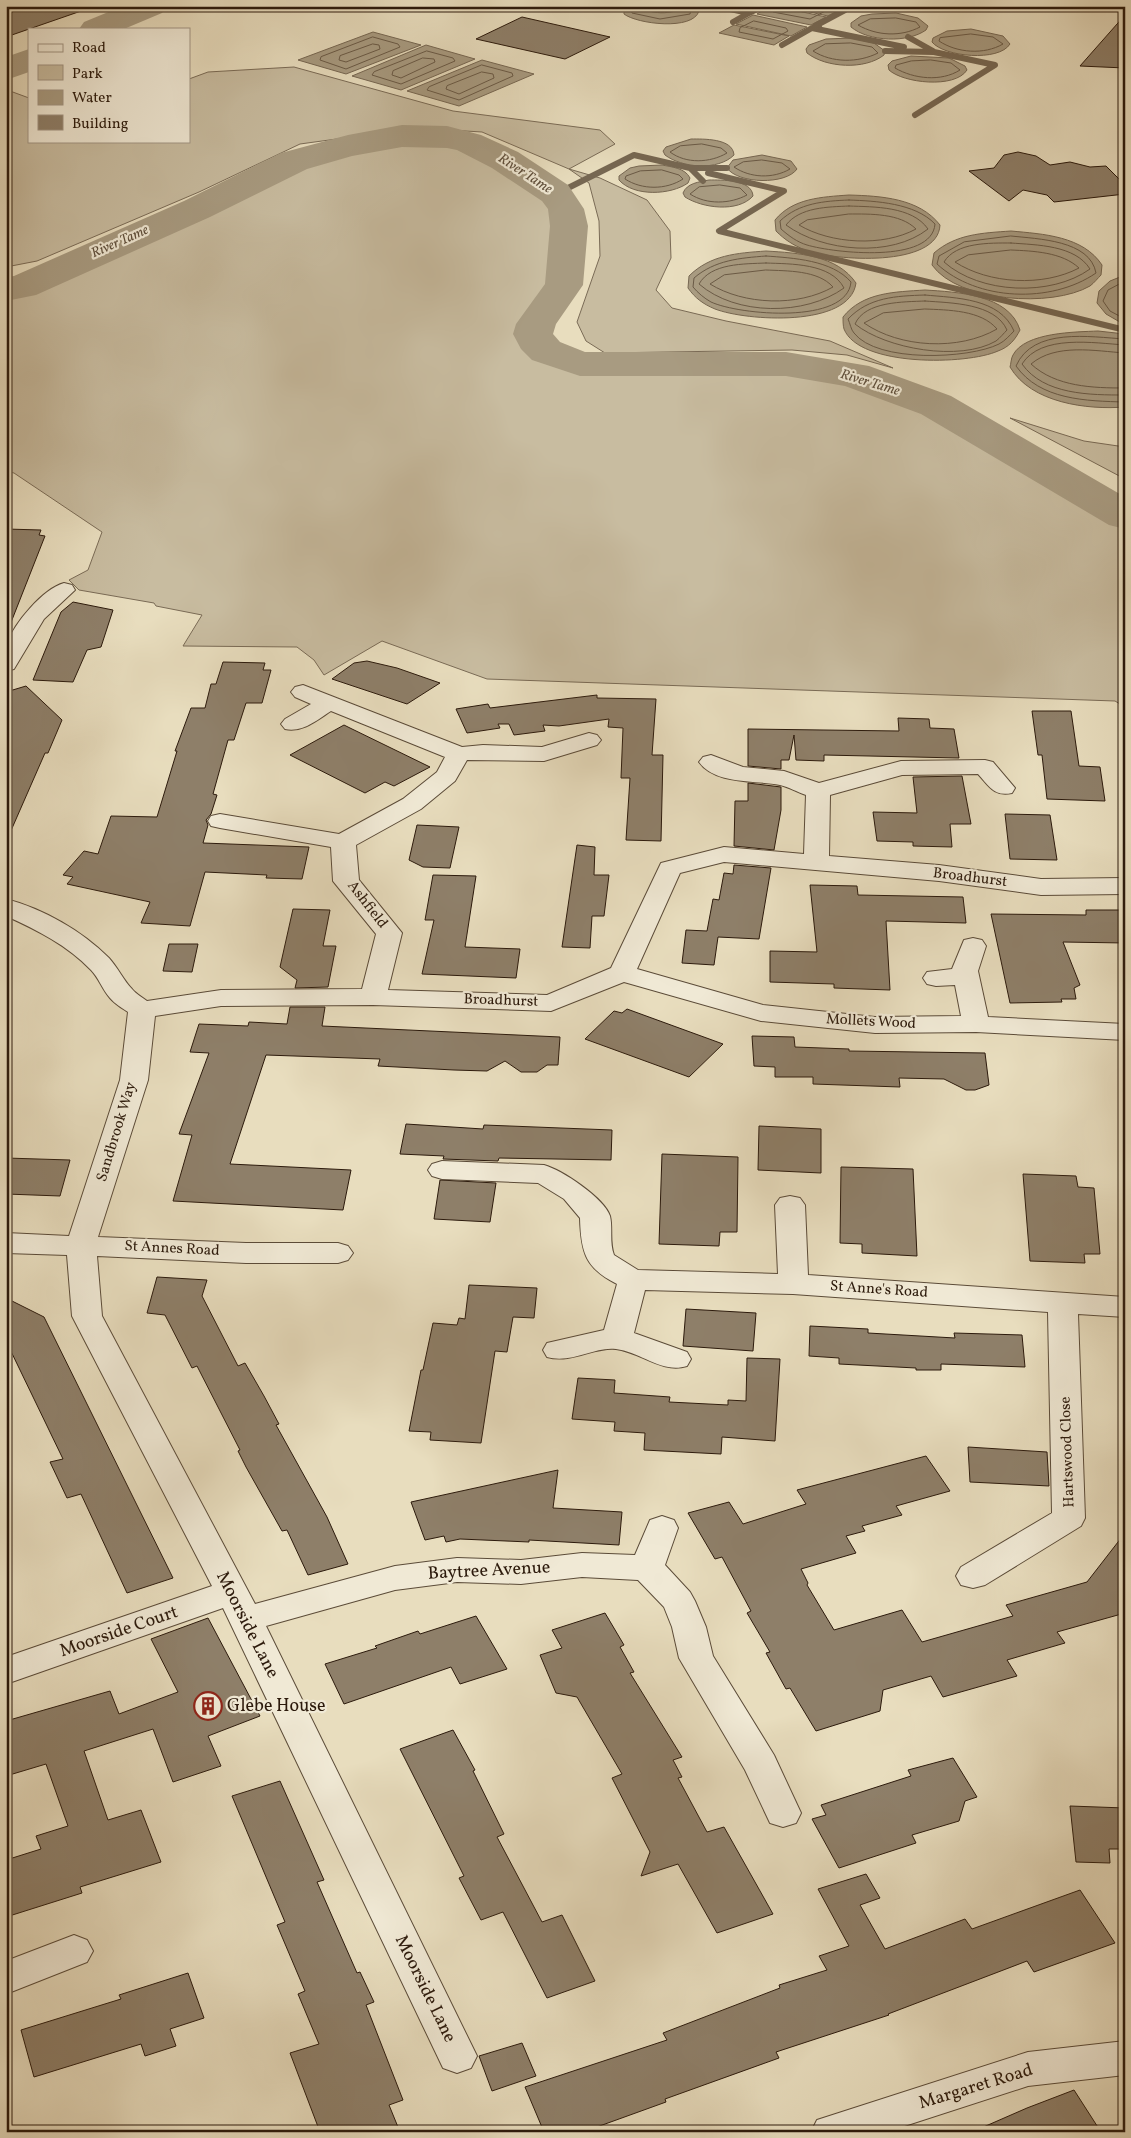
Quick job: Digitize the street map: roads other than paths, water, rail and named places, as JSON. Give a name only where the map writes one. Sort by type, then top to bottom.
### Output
[{"type":"street","points":[[6,664],[35,615],[64,590]]},
{"type":"street","points":[[303,692],[460,754],[483,752],[546,762],[589,740]]},
{"type":"street","points":[[293,724],[329,703]]},
{"type":"street","points":[[220,821],[343,842],[412,804],[447,776],[460,754]]},
{"type":"street","points":[[711,762],[738,774],[784,778],[818,791],[901,768],[992,759],[1003,788]]},
{"type":"street","points":[[715,789],[738,774]]},
{"type":"street","points":[[816,861],[818,791]]},
{"type":"street","name":"Ashfield","points":[[343,842],[346,880],[388,933],[373,997]]},
{"type":"street","name":"Broadhurst","points":[[142,1010],[221,998],[373,997],[551,1003],[622,973],[670,868],[724,854],[939,873],[1041,887],[1125,886]]},
{"type":"street","points":[[6,907],[46,924],[71,940],[99,962],[114,979],[120,993],[142,1010]]},
{"type":"street","points":[[973,946],[965,971],[976,1024]]},
{"type":"street","name":"Mollets Wood","points":[[622,973],[761,1013],[875,1025],[976,1024],[1125,1032]]},
{"type":"street","points":[[936,978],[966,976]]},
{"type":"street","name":"Sandbrook Way","points":[[81,1245],[134,1080],[142,1010]]},
{"type":"street","points":[[442,1170],[544,1174],[574,1193],[595,1216],[596,1250],[609,1269],[632,1280],[617,1338]]},
{"type":"street","points":[[790,1205],[793,1284]]},
{"type":"street","name":"St Annes Road","points":[[6,1243],[246,1253],[338,1253]]},
{"type":"street","name":"Moorside Lane","points":[[81,1245],[86,1316],[238,1605],[457,2056]]},
{"type":"street","name":"St Anne's Road","points":[[632,1280],[793,1284],[1125,1307]]},
{"type":"street","name":"Hartswood Close","points":[[973,1576],[1069,1518],[1063,1304]]},
{"type":"street","points":[[558,1350],[617,1338],[676,1359]]},
{"type":"street","points":[[662,1528],[647,1568],[678,1601],[689,1627],[696,1658],[761,1765],[783,1813]]},
{"type":"street","name":"Baytree Avenue","points":[[238,1605],[395,1578],[448,1571],[521,1572],[582,1565],[647,1568]]},
{"type":"street","name":"Moorside Court","points":[[6,1672],[238,1605]]},
{"type":"street","points":[[6,1978],[74,1951]]},
{"type":"street","name":"Margaret Road","points":[[831,2132],[1028,2069],[1125,2058]]},
{"type":"water","points":[[627,6],[695,6],[699,11],[695,17],[687,21],[664,24],[631,18],[624,14]]},
{"type":"water","points":[[770,6],[826,17],[811,25],[757,14]]},
{"type":"water","points":[[782,6],[836,6],[843,8],[828,16]]},
{"type":"water","points":[[896,13],[918,18],[928,26],[926,30],[918,34],[899,39],[868,36],[851,27],[851,23],[861,16]]},
{"type":"water","points":[[753,15],[807,27],[791,36],[736,24]]},
{"type":"water","points":[[734,25],[789,36],[774,45],[719,33]]},
{"type":"water","points":[[971,29],[1003,36],[1010,44],[1004,50],[995,53],[971,55],[948,51],[932,42],[933,38],[947,31]]},
{"type":"water","points":[[373,32],[421,45],[346,74],[298,60]]},
{"type":"water","points":[[851,38],[874,43],[885,51],[884,55],[867,63],[846,65],[824,62],[807,53],[806,49],[809,45],[826,39]]},
{"type":"water","points":[[426,45],[475,59],[401,90],[352,76]]},
{"type":"water","points":[[911,56],[949,58],[965,66],[967,70],[961,76],[952,80],[929,82],[905,78],[889,70],[888,65],[892,61]]},
{"type":"water","points":[[482,60],[534,74],[459,106],[407,91]]},
{"type":"water","points":[[691,139],[723,142],[729,145],[734,155],[719,164],[700,166],[681,163],[665,155],[663,151],[666,147]]},
{"type":"water","points":[[762,155],[791,161],[797,169],[783,178],[751,180],[733,173],[727,168],[733,160]]},
{"type":"water","points":[[662,165],[678,168],[685,172],[690,178],[688,183],[663,192],[643,192],[626,186],[619,180],[619,176],[630,168]]},
{"type":"water","points":[[709,180],[742,183],[751,190],[753,196],[738,205],[729,207],[701,204],[685,197],[683,193],[687,187]]},
{"type":"water","points":[[849,195],[899,200],[921,209],[940,225],[935,239],[922,249],[904,255],[883,258],[838,257],[805,250],[789,242],[776,231],[775,220],[790,207],[809,200]]},
{"type":"water","points":[[1011,231],[1049,235],[1073,242],[1094,255],[1102,265],[1101,275],[1090,286],[1073,293],[1030,299],[1006,298],[983,294],[962,287],[945,277],[932,265],[934,253],[960,238]]},
{"type":"water","points":[[766,251],[804,255],[828,261],[838,266],[856,283],[849,298],[836,308],[817,314],[772,318],[730,313],[715,309],[693,295],[688,288],[689,276],[715,259],[734,254]]},
{"type":"water","points":[[1125,275],[1125,325],[1106,314],[1097,303],[1099,291],[1110,281]]},
{"type":"water","points":[[925,290],[966,294],[993,302],[1005,309],[1014,318],[1020,330],[1011,343],[998,351],[983,356],[940,360],[891,356],[870,350],[854,341],[844,329],[843,317],[851,309],[870,298],[891,293]]},
{"type":"water","points":[[1098,331],[1125,334],[1125,407],[1094,407],[1061,402],[1031,389],[1019,379],[1010,367],[1013,355],[1019,347],[1028,342],[1052,335]]},
{"type":"waterway","name":"River Tame","points":[[97,28],[151,6]]},
{"type":"waterway","points":[[716,6],[749,13]]},
{"type":"waterway","points":[[749,13],[763,6]]},
{"type":"waterway","points":[[819,27],[815,26],[845,10]]},
{"type":"waterway","points":[[733,22],[749,13]]},
{"type":"waterway","points":[[782,45],[812,28],[904,47]]},
{"type":"waterway","points":[[908,37],[933,51]]},
{"type":"waterway","points":[[885,51],[934,52],[995,65],[915,115]]},
{"type":"waterway","name":"River Tame","points":[[6,70],[28,59]]},
{"type":"waterway","name":"River Tame","points":[[6,289],[22,287],[197,209],[294,161],[348,146],[402,136],[447,137],[469,142],[505,160],[555,193],[566,209],[569,226],[564,285],[536,324],[533,334],[535,340],[546,351],[580,364],[786,364],[854,375],[936,405],[1125,516]]},
{"type":"waterway","points":[[556,194],[634,155],[690,168]]},
{"type":"waterway","points":[[690,168],[727,168]]},
{"type":"waterway","points":[[690,168],[703,181]]},
{"type":"waterway","points":[[708,173],[784,191],[719,231],[1125,330]]},
{"type":"place","name":"Glebe House","points":[[208,1706]]}]
